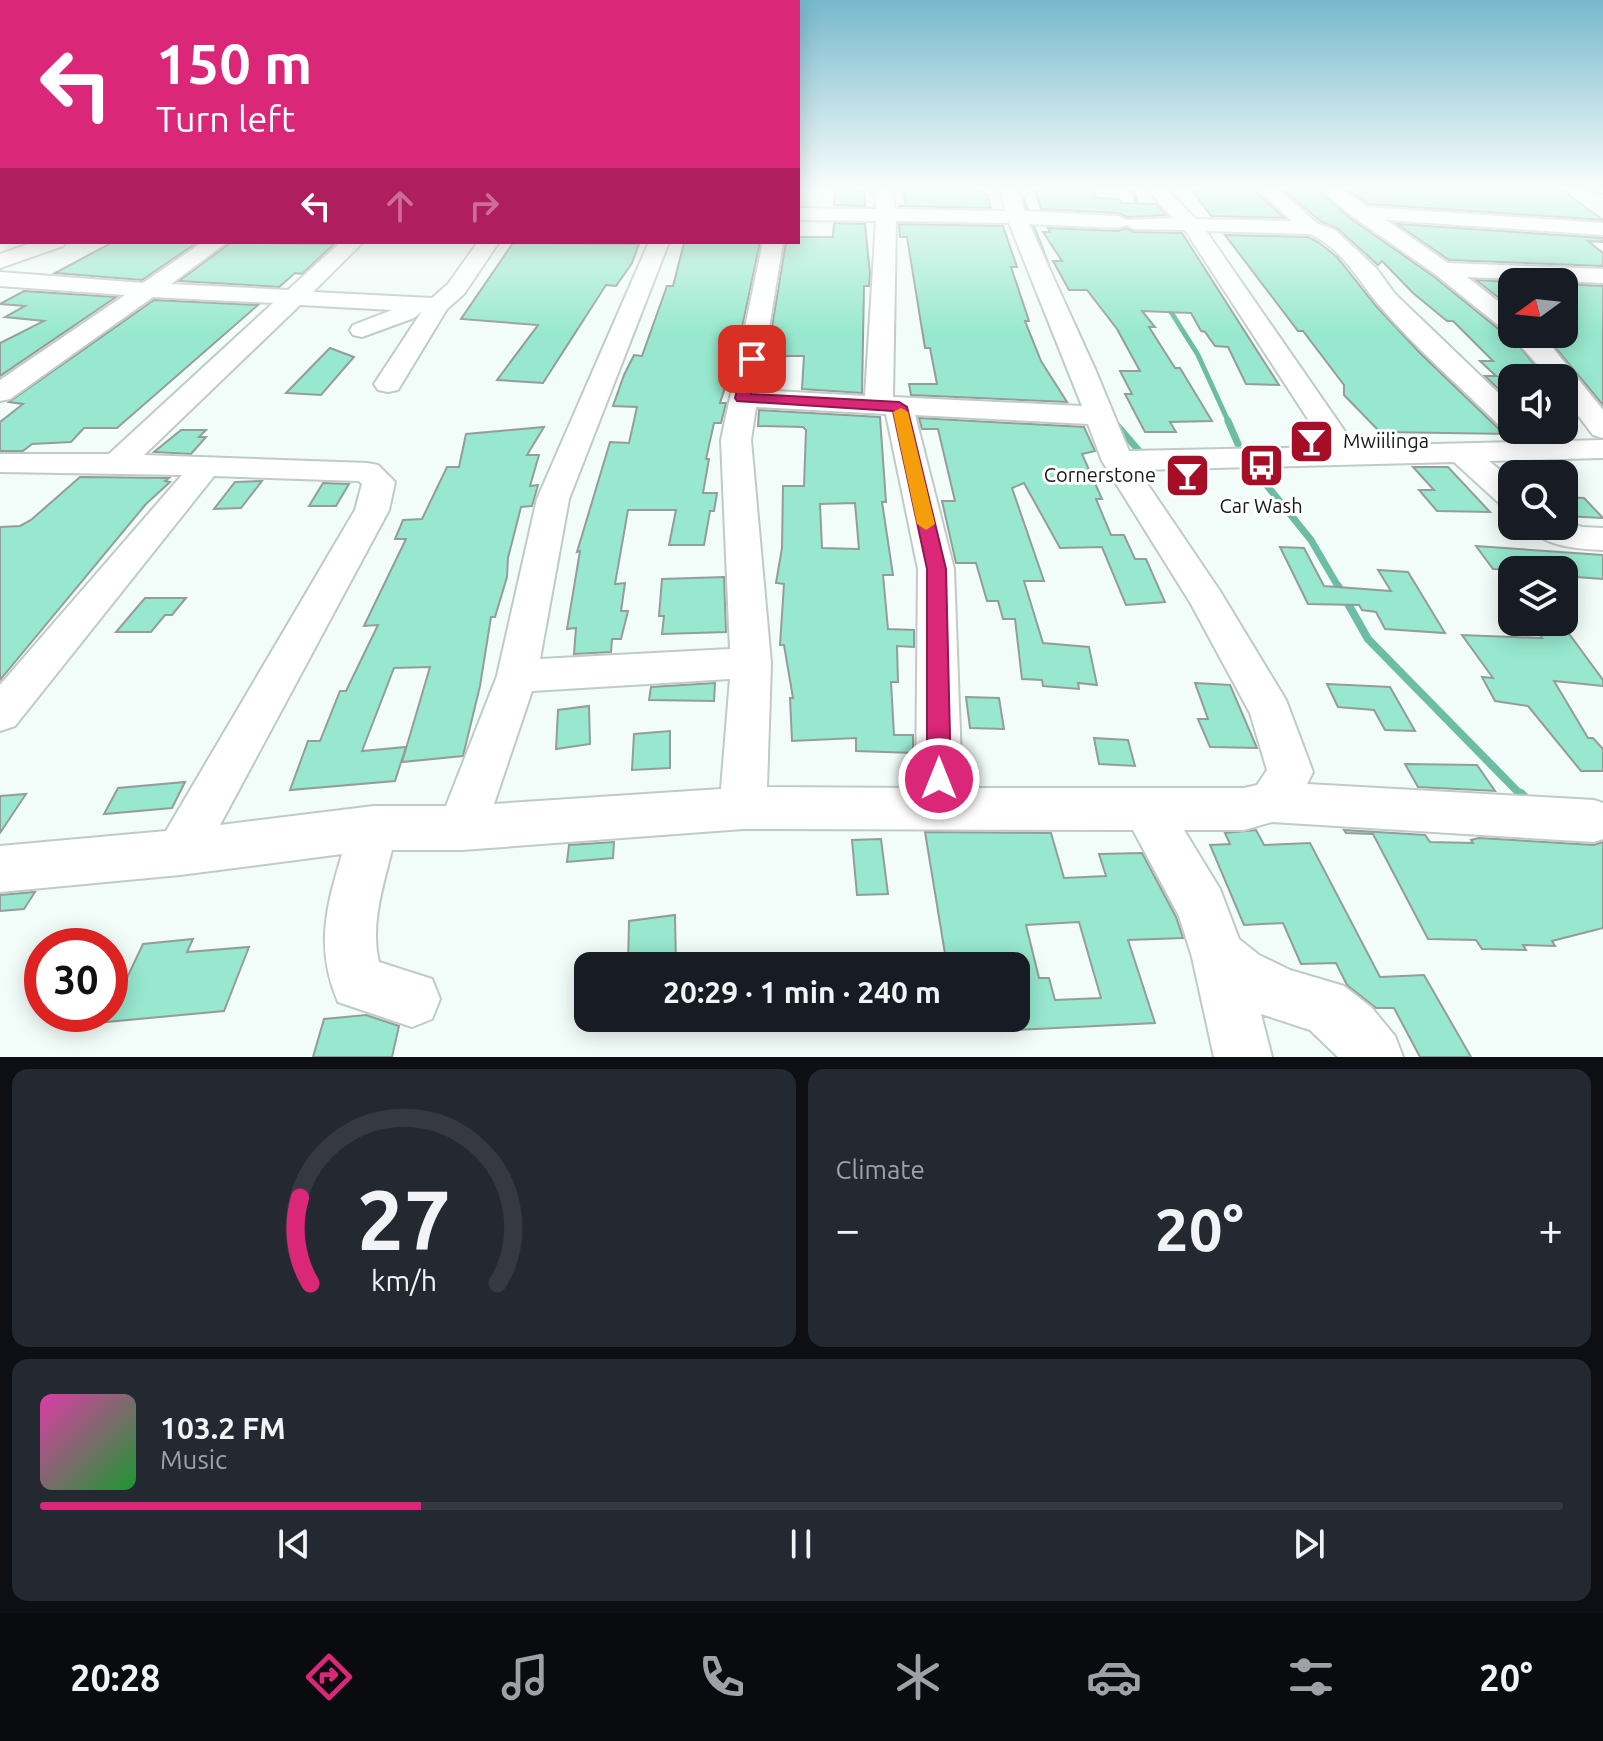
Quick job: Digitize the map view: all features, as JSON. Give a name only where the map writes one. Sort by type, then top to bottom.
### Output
[{"type":"street","points":[[885,236],[878,379],[889,405],[936,569],[939,808]]},
{"type":"street","points":[[1024,236],[1117,461],[1207,600],[1271,712],[1290,772],[1272,802]]},
{"type":"street","points":[[1199,236],[1347,456]]},
{"type":"street","points":[[1330,236],[1368,273],[1387,299],[1498,408]]},
{"type":"street","points":[[1395,236],[1443,269],[1498,313]]},
{"type":"street","points":[[0,261],[50,244]]},
{"type":"street","points":[[0,393],[214,244]]},
{"type":"street","points":[[117,463],[351,244]]},
{"type":"street","points":[[362,330],[456,289],[488,244]]},
{"type":"street","points":[[462,828],[517,676],[553,499],[658,244]]},
{"type":"street","points":[[743,808],[751,663],[735,455],[773,244]]},
{"type":"street","points":[[1572,258],[1597,281]]},
{"type":"street","points":[[1443,269],[1597,281]]},
{"type":"street","points":[[0,279],[427,304]]},
{"type":"street","points":[[0,304],[42,282]]},
{"type":"street","points":[[388,384],[427,304]]},
{"type":"street","points":[[1540,348],[1603,429]]},
{"type":"street","points":[[743,398],[1100,416]]},
{"type":"street","points":[[1117,461],[1464,455],[1516,444]]},
{"type":"street","points":[[1557,444],[1603,449]]},
{"type":"street","points":[[1464,455],[1498,485]]},
{"type":"street","points":[[0,488],[13,463],[117,463],[367,472],[379,482],[372,510],[180,852]]},
{"type":"street","points":[[0,714],[206,466]]},
{"type":"street","points":[[1578,538],[1603,539]]},
{"type":"street","points":[[517,676],[751,663]]},
{"type":"street","points":[[0,869],[180,852],[374,828],[462,828],[743,808],[1244,809],[1272,802],[1594,821]]},
{"type":"street","points":[[1146,808],[1202,907],[1219,957],[1243,1057]]},
{"type":"street","points":[[374,828],[354,898],[349,946],[357,983],[412,999]]},
{"type":"street","points":[[1219,957],[1240,974],[1284,996],[1324,1006],[1351,1027],[1374,1057]]},
{"type":"building","points":[[866,236],[870,274],[869,286],[864,286],[862,393],[802,389],[804,356],[779,356],[779,351],[768,351],[786,244],[800,244],[800,237]]},
{"type":"building","points":[[1007,236],[1017,267],[1011,267],[1029,321],[1025,321],[1041,361],[1067,402],[911,395],[909,384],[937,384],[930,348],[925,348],[907,237],[900,237]]},
{"type":"building","points":[[1046,236],[1184,236],[1279,385],[1246,384],[1228,347],[1215,346],[1201,331],[1191,313],[1142,311],[1155,327],[1149,327],[1175,368],[1180,368],[1212,421],[1170,422],[1176,432],[1145,432],[1125,394],[1132,394],[1120,371],[1140,371],[1117,329],[1087,290],[1069,290],[1053,261],[1062,261]]},
{"type":"building","points":[[1226,236],[1308,237],[1318,242],[1337,257],[1376,306],[1421,354],[1498,428],[1498,434],[1380,432],[1344,395],[1344,385],[1303,331],[1298,331]]},
{"type":"building","points":[[1346,236],[1376,236],[1433,276],[1498,329],[1498,348],[1521,348],[1534,364],[1498,364],[1498,389],[1485,376],[1496,376],[1480,361],[1493,361],[1453,321],[1447,321],[1413,293],[1382,261],[1378,265]]},
{"type":"building","points":[[1415,236],[1603,238],[1603,242],[1588,241],[1603,253],[1603,266],[1449,260]]},
{"type":"building","points":[[109,244],[195,244],[142,280],[55,273]]},
{"type":"building","points":[[229,244],[334,244],[302,274],[295,273],[279,287],[179,281]]},
{"type":"building","points":[[512,244],[639,244],[632,263],[616,286],[606,285],[543,383],[497,380],[538,325],[461,319]]},
{"type":"building","points":[[684,244],[760,244],[737,351],[720,403],[726,403],[721,423],[714,423],[706,459],[709,459],[703,493],[717,493],[714,511],[710,511],[704,545],[669,545],[676,510],[628,510],[615,584],[625,583],[621,611],[628,611],[621,639],[612,639],[611,652],[574,654],[576,628],[567,629],[580,551],[577,552],[610,442],[629,443],[637,407],[613,406],[634,355],[642,356],[667,286],[673,286]]},
{"type":"building","points":[[1476,280],[1498,281],[1498,297]]},
{"type":"building","points":[[1578,285],[1603,286],[1603,405],[1578,375],[1578,364],[1569,364],[1556,348],[1578,348]]},
{"type":"building","points":[[24,291],[116,297],[0,376],[0,343],[44,321],[5,317],[25,306],[0,304]]},
{"type":"building","points":[[154,300],[258,305],[117,428],[84,428],[71,442],[32,444],[23,451],[0,451],[0,422],[23,404],[9,402]]},
{"type":"building","points":[[330,348],[354,357],[321,395],[286,393]]},
{"type":"building","points":[[759,410],[880,417],[886,502],[882,502],[893,575],[883,575],[888,629],[914,630],[914,647],[897,646],[898,682],[891,682],[894,735],[913,735],[913,753],[856,751],[856,738],[792,741],[790,698],[793,698],[784,645],[780,645],[784,584],[776,583],[782,548],[783,486],[804,486],[806,430],[803,427],[758,426]],"holes":[[[855,503],[859,549],[822,548],[820,504]]]},
{"type":"building","points":[[919,418],[1084,427],[1095,451],[1082,454],[1102,499],[1096,499],[1111,535],[1124,535],[1135,559],[1146,559],[1165,602],[1126,605],[1102,547],[1060,548],[1024,483],[1012,488],[1044,581],[1024,581],[1043,643],[1089,647],[1097,685],[1078,683],[1079,689],[1043,686],[1042,680],[1022,679],[1015,619],[1003,619],[998,601],[987,601],[976,563],[956,563],[942,501],[955,501],[938,429],[922,429]]},
{"type":"building","points":[[544,427],[527,455],[539,455],[530,486],[538,485],[532,506],[521,507],[508,558],[507,577],[495,617],[491,617],[480,686],[463,756],[402,762],[430,667],[394,668],[362,751],[406,747],[395,781],[290,790],[308,741],[320,741],[340,691],[346,691],[378,625],[364,626],[406,539],[395,539],[403,520],[422,519],[447,467],[459,467],[466,434]]},
{"type":"building","points":[[181,430],[206,430],[199,437],[206,437],[191,454],[154,452]]},
{"type":"building","points":[[1413,467],[1448,467],[1490,512],[1437,511],[1419,490],[1434,490]]},
{"type":"building","points":[[80,477],[169,478],[165,481],[170,482],[146,504],[0,680],[0,527],[20,526],[31,520]]},
{"type":"building","points":[[262,481],[241,508],[214,509],[235,482]]},
{"type":"building","points":[[323,483],[349,484],[336,506],[309,506]]},
{"type":"building","points":[[1578,498],[1584,498],[1603,518],[1578,517]]},
{"type":"building","points":[[1476,546],[1603,555],[1603,579],[1578,577],[1578,556],[1498,556],[1498,569],[1493,569]]},
{"type":"building","points":[[1280,547],[1304,548],[1324,586],[1391,591],[1378,570],[1408,572],[1445,633],[1385,629],[1376,612],[1362,610],[1359,605],[1308,604]]},
{"type":"building","points":[[724,577],[726,632],[662,634],[664,616],[659,616],[662,579]]},
{"type":"building","points":[[145,598],[186,598],[172,615],[165,615],[151,632],[116,632]]},
{"type":"building","points":[[1462,635],[1542,638],[1541,636],[1571,636],[1603,680],[1603,686],[1554,681],[1588,738],[1593,738],[1603,749],[1603,771],[1581,771],[1528,706],[1495,701],[1482,677],[1493,678]]},
{"type":"building","points":[[715,683],[714,701],[649,700],[651,687]]},
{"type":"building","points":[[1195,683],[1230,685],[1257,748],[1210,747],[1198,719],[1208,719]]},
{"type":"building","points":[[1327,684],[1390,687],[1415,731],[1385,730],[1374,710],[1338,707]]},
{"type":"building","points":[[966,697],[999,698],[1004,729],[970,728]]},
{"type":"building","points":[[589,706],[590,744],[556,749],[558,710]]},
{"type":"building","points":[[670,731],[670,768],[632,770],[634,734]]},
{"type":"building","points":[[1094,738],[1128,740],[1135,766],[1099,764]]},
{"type":"building","points":[[1405,764],[1477,765],[1495,791],[1418,787]]},
{"type":"building","points":[[185,782],[172,808],[104,814],[118,788]]},
{"type":"building","points":[[26,794],[0,833],[0,796]]},
{"type":"building","points":[[1256,830],[1264,845],[1310,843],[1380,977],[1424,975],[1471,1057],[1420,1057],[1394,1008],[1376,1008],[1347,985],[1336,963],[1301,964],[1283,923],[1244,925],[1210,845],[1230,844],[1225,833]]},
{"type":"building","points":[[1344,830],[1425,835],[1430,842],[1473,843],[1471,840],[1479,838],[1594,845],[1603,842],[1603,928],[1552,941],[1555,946],[1523,945],[1526,950],[1482,949],[1476,940],[1428,939],[1373,834],[1346,833]]},
{"type":"building","points":[[925,832],[1051,833],[1064,878],[1106,876],[1099,854],[1142,853],[1176,917],[1183,938],[1128,940],[1155,1023],[1030,1029],[1030,952],[945,952]],"holes":[[[1079,922],[1101,998],[1055,1000],[1049,978],[1039,978],[1026,925]]]},
{"type":"building","points":[[881,839],[888,894],[857,895],[852,840]]},
{"type":"building","points":[[614,842],[613,858],[567,862],[569,845]]},
{"type":"building","points":[[35,892],[24,909],[0,911],[0,895]]},
{"type":"building","points":[[675,915],[676,952],[628,952],[629,921]]},
{"type":"building","points":[[193,939],[187,952],[249,947],[224,1011],[128,1020],[128,976],[143,944]]},
{"type":"building","points":[[366,1015],[399,1026],[392,1057],[313,1057],[324,1019]]},
{"type":"waterway","points":[[1037,236],[1052,276]]},
{"type":"waterway","points":[[1166,304],[1198,355],[1229,423]]},
{"type":"waterway","points":[[1228,421],[1238,444]]},
{"type":"waterway","points":[[1115,423],[1140,452]]},
{"type":"waterway","points":[[1252,467],[1311,540],[1339,588]]},
{"type":"waterway","points":[[1338,586],[1368,639],[1522,796]]},
{"type":"waterway","points":[[1522,796],[1527,801]]},
{"type":"slow traffic","points":[[901,412],[926,524]]},
{"type":"place","name":"Mwiilinga","points":[[1312,441]]},
{"type":"place","name":"Car Wash","points":[[1261,466]]},
{"type":"place","name":"Cornerstone","points":[[1187,475]]},
{"type":"route","points":[[752,359],[743,398],[899,407],[936,569],[939,779]]}]
